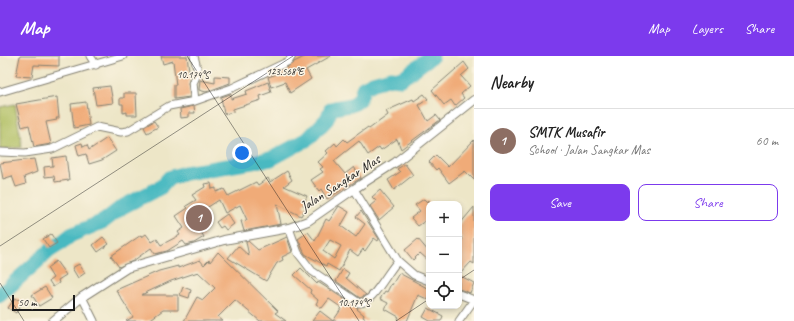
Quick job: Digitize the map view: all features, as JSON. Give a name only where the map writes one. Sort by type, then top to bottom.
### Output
[{"type":"street","points":[[90,56],[96,65]]},
{"type":"street","points":[[0,92],[123,56]]},
{"type":"street","points":[[194,56],[198,72],[193,83],[195,101]]},
{"type":"street","points":[[0,152],[25,153],[52,149],[98,127],[124,132],[170,106],[195,101],[232,88],[289,61],[292,56]]},
{"type":"street","name":"Jalan Sangkar Mas","points":[[53,321],[82,298],[127,268],[244,235],[289,228],[308,221],[396,162],[474,100]]},
{"type":"street","points":[[354,189],[398,262],[414,276],[426,280]]},
{"type":"street","points":[[289,228],[298,253],[312,271],[359,303],[367,302],[376,292],[391,268],[398,262]]},
{"type":"street","points":[[459,321],[474,300],[462,295]]},
{"type":"street","points":[[82,298],[94,321]]},
{"type":"green space","points":[[15,104],[22,147],[0,150],[0,107]]},
{"type":"building","points":[[20,56],[59,56],[59,66],[34,65],[32,77],[16,76]]},
{"type":"building","points":[[161,56],[187,56],[190,77],[188,83],[190,97],[174,99],[174,85],[176,85],[173,61],[163,64]]},
{"type":"building","points":[[306,56],[331,56],[306,70],[311,79],[290,93],[285,82],[271,87],[268,77],[289,70],[287,67]]},
{"type":"building","points":[[464,62],[469,69],[461,76],[470,86],[461,94],[464,98],[455,106],[451,100],[444,105],[432,90]]},
{"type":"building","points":[[215,76],[230,77],[230,83],[206,92],[199,90],[200,80],[215,83]]},
{"type":"building","points":[[268,82],[271,92],[260,96],[261,100],[233,109],[233,112],[224,114],[221,97],[231,94],[231,99],[247,94],[246,91]]},
{"type":"building","points":[[110,86],[113,103],[96,105],[93,88]]},
{"type":"building","points":[[124,93],[136,93],[137,115],[127,115],[127,112],[123,113],[123,104],[120,104],[120,98],[124,98]]},
{"type":"building","points":[[424,94],[428,99],[419,105],[428,121],[436,115],[440,120],[401,149],[397,139],[381,150],[379,147],[368,155],[359,141],[334,161],[345,174],[354,167],[361,178],[327,199],[321,189],[319,191],[311,180],[323,172],[320,169],[323,167],[318,162],[328,153],[326,151],[335,143],[337,146],[344,139],[347,142],[368,127],[369,129],[388,115],[386,111],[413,99],[414,101]]},
{"type":"building","points":[[57,97],[59,118],[56,118],[57,120],[46,122],[51,144],[34,147],[29,125],[22,127],[16,104]]},
{"type":"building","points":[[86,102],[89,125],[74,128],[71,104]]},
{"type":"building","points":[[194,106],[195,113],[189,113],[189,117],[181,118],[180,109]]},
{"type":"building","points":[[154,121],[158,127],[147,133],[144,127]]},
{"type":"building","points":[[107,138],[116,151],[102,160],[89,164],[86,154],[79,156],[76,145],[82,143],[83,147],[87,145],[89,150]]},
{"type":"building","points":[[474,140],[474,180],[465,171],[449,183],[438,168],[436,170],[429,162],[436,155],[448,167]]},
{"type":"building","points":[[66,156],[69,180],[55,182],[54,176],[45,177],[44,167],[53,166],[52,158]]},
{"type":"building","points":[[34,159],[37,172],[24,177],[26,184],[16,187],[12,176],[3,179],[0,163]]},
{"type":"building","points":[[405,164],[413,175],[394,190],[388,180],[400,172],[397,169]]},
{"type":"building","points":[[287,171],[292,180],[284,186],[307,196],[303,205],[306,207],[301,216],[277,204],[281,224],[244,231],[241,221],[247,220],[240,205],[225,213],[219,200],[200,212],[201,214],[193,219],[204,237],[194,243],[186,245],[183,241],[167,251],[155,254],[151,248],[133,261],[119,267],[111,256],[141,235],[142,237],[146,234],[152,242],[157,239],[161,245],[180,235],[178,232],[184,228],[176,216],[188,208],[186,206],[196,200],[192,195],[205,187],[204,184],[211,183],[212,189],[216,188],[216,192],[224,189],[228,196],[256,182],[258,185],[268,178],[270,182]]},
{"type":"building","points":[[380,190],[394,207],[379,220],[370,206],[376,201],[372,197]]},
{"type":"building","points":[[424,199],[426,201],[426,220],[418,226],[411,218],[420,211],[415,205]]},
{"type":"building","points":[[339,206],[349,212],[341,226],[356,237],[365,224],[356,217],[361,211],[379,239],[378,241],[374,238],[365,251],[363,249],[358,256],[350,250],[339,271],[327,264],[326,266],[305,254],[298,239],[308,232],[315,241],[326,219],[329,221]],"holes":[[[330,240],[341,246],[334,259],[323,251]]]},
{"type":"building","points":[[474,207],[474,264],[471,262],[462,272],[462,221]]},
{"type":"building","points":[[227,214],[234,224],[226,230],[223,226],[220,228],[216,222]]},
{"type":"building","points":[[51,234],[57,243],[49,248],[43,239]]},
{"type":"building","points":[[103,237],[109,244],[98,252],[93,245]]},
{"type":"building","points":[[287,237],[292,252],[282,257],[283,260],[277,263],[266,281],[228,258],[238,246],[249,256],[246,242],[248,241],[258,250]]},
{"type":"building","points":[[418,239],[426,248],[426,258],[420,253],[413,260],[405,250]]},
{"type":"building","points":[[218,252],[278,311],[275,313],[286,321],[260,321],[235,300],[218,317],[223,321],[184,321],[197,297],[203,300],[215,288],[198,272],[171,281],[141,295],[178,295],[178,310],[163,310],[148,321],[126,321],[133,317],[116,290],[159,271],[178,266],[178,268],[200,260],[204,265],[209,260],[210,262]]},
{"type":"building","points":[[56,261],[66,275],[58,280],[59,283],[53,287],[49,281],[53,278],[47,268]]},
{"type":"building","points":[[79,264],[85,273],[78,278],[72,268]]},
{"type":"building","points":[[301,268],[317,284],[318,282],[358,308],[357,309],[364,315],[363,317],[368,321],[333,321],[342,308],[329,299],[322,308],[316,304],[318,300],[310,293],[311,290],[294,275]]},
{"type":"building","points":[[343,269],[349,273],[346,278],[366,295],[360,298],[336,281]]},
{"type":"building","points":[[399,273],[426,287],[426,299],[418,295],[407,321],[397,321],[399,317],[385,309],[388,303],[380,299],[385,291],[387,292],[391,284],[392,285]]},
{"type":"building","points":[[462,277],[474,283],[470,293],[462,290]]},
{"type":"building","points":[[45,287],[52,298],[39,306],[32,295]]},
{"type":"building","points":[[183,287],[191,290],[189,298],[180,295]]},
{"type":"building","points":[[15,298],[23,302],[16,313],[8,308]]},
{"type":"building","points":[[427,309],[443,316],[441,321],[430,321],[423,317]]},
{"type":"building","points":[[320,311],[333,321],[312,321]]},
{"type":"waterway","points":[[0,295],[49,251],[71,235],[104,221],[122,207],[161,187],[169,178],[185,173],[271,159],[308,139],[327,119],[331,109],[356,103],[359,100],[363,88],[373,83],[391,78],[401,79],[432,56]]},
{"type":"place","name":"SMTK Musafir","points":[[199,218]]}]
